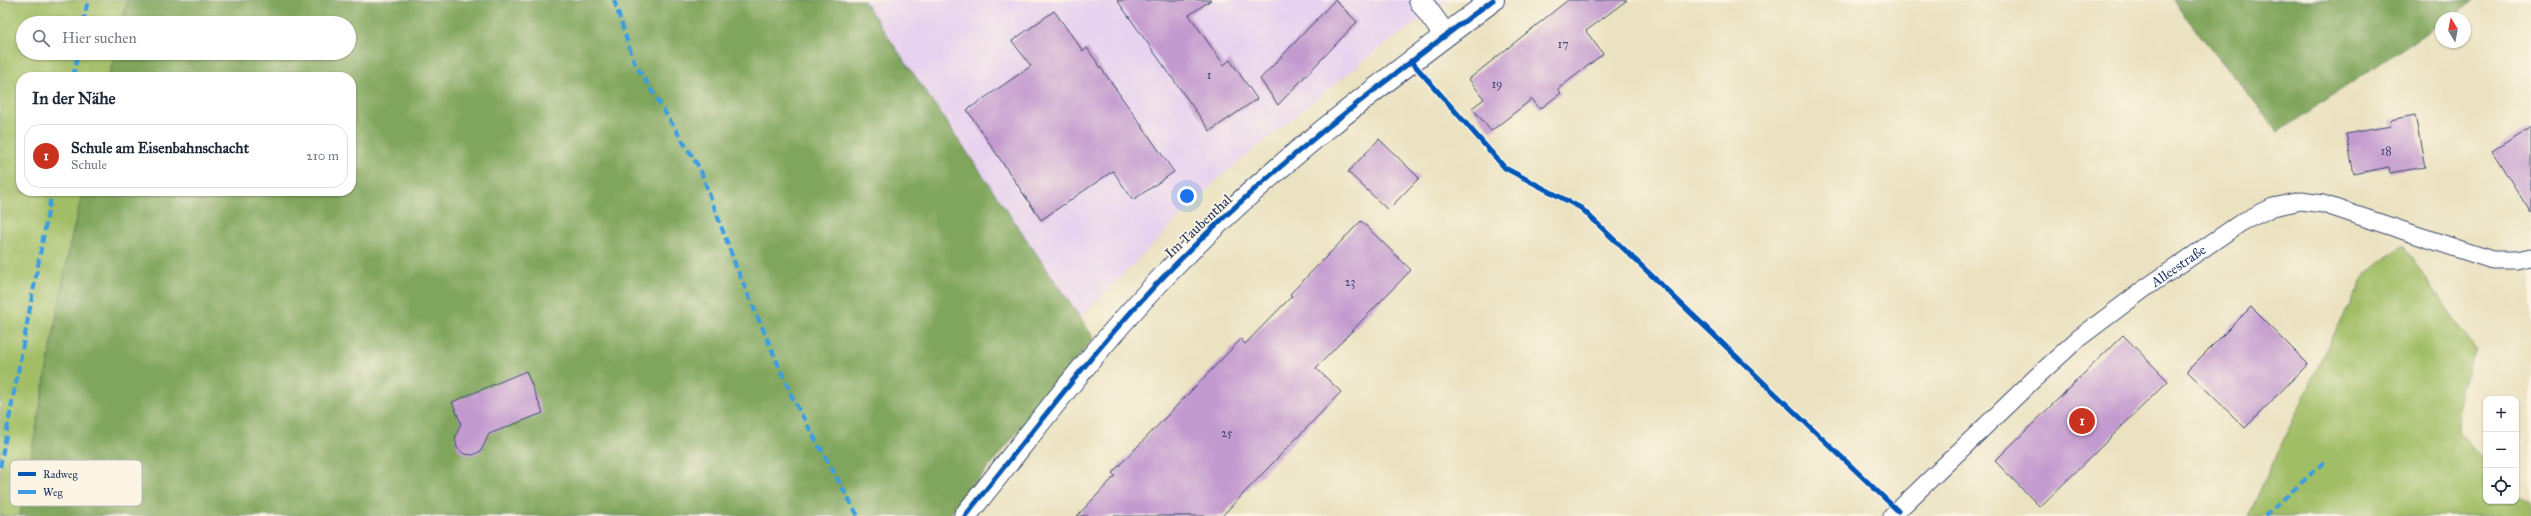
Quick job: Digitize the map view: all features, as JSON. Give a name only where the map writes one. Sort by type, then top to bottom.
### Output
[{"type":"street","points":[[1420,0],[1445,36]]},
{"type":"street","name":"Im Taubenthal","points":[[965,516],[1113,332],[1170,269],[1263,181],[1340,116],[1493,0]]},
{"type":"lane","name":"Alleestraße","points":[[1892,516],[2034,378],[2079,338],[2144,289],[2236,226],[2273,207],[2301,201],[2323,204],[2492,260],[2516,260],[2531,257]]},
{"type":"shaded area","points":[[863,0],[1450,0],[1376,51],[1218,179],[1080,318]]},
{"type":"green space","points":[[0,0],[127,0],[124,16],[16,16],[16,60],[113,60],[110,72],[16,72],[16,196],[82,196],[70,244],[30,460],[10,460],[10,506],[22,506],[20,516],[0,516]]},
{"type":"green space","points":[[127,0],[863,0],[1094,338],[949,516],[20,516],[22,506],[142,506],[142,460],[30,460],[70,244],[82,196],[356,196],[356,72],[110,72],[113,60],[356,60],[356,16],[124,16]]},
{"type":"green space","points":[[2172,0],[2475,0],[2457,12],[2435,12],[2435,27],[2278,132]]},
{"type":"green space","points":[[2403,245],[2476,350],[2460,390],[2459,431],[2483,458],[2483,504],[2519,504],[2519,496],[2531,502],[2531,516],[2248,516],[2327,347],[2367,273]]},
{"type":"building","points":[[1117,0],[1211,0],[1189,15],[1224,65],[1230,60],[1257,99],[1210,131]]},
{"type":"building","points":[[1335,0],[1357,22],[1278,105],[1260,79]]},
{"type":"building","points":[[1568,0],[1627,0],[1586,31],[1603,54],[1558,89],[1561,93],[1540,109],[1532,99],[1491,131],[1472,108],[1484,99],[1469,79]]},
{"type":"building","points":[[1054,11],[1083,51],[1087,48],[1174,172],[1133,200],[1113,171],[1041,220],[967,110],[1031,66],[1012,41]]},
{"type":"building","points":[[2415,115],[2425,167],[2390,173],[2389,167],[2354,174],[2346,134],[2391,126],[2390,120]]},
{"type":"building","points":[[2531,127],[2531,213],[2492,151]]},
{"type":"building","points":[[1379,139],[1419,178],[1388,210],[1348,172]]},
{"type":"building","points":[[1361,221],[1411,270],[1316,368],[1341,392],[1222,516],[1077,516],[1115,476],[1112,473],[1241,339],[1245,344],[1292,296],[1290,294]]},
{"type":"building","points":[[2251,307],[2308,364],[2245,428],[2187,371]]},
{"type":"building","points":[[2123,335],[2168,381],[2040,507],[1995,461]]},
{"type":"building","points":[[526,371],[543,413],[489,434],[481,451],[473,455],[464,454],[457,448],[455,438],[461,423],[452,402]]},
{"type":"marked path","points":[[85,16],[88,0]]},
{"type":"marked path","points":[[614,0],[634,62],[700,169],[737,269],[794,401],[858,516]]},
{"type":"marked path","points":[[74,72],[77,60]]},
{"type":"marked path","points":[[0,467],[51,196]]},
{"type":"marked path","points":[[2265,516],[2324,462]]},
{"type":"cycle path","points":[[965,516],[1090,359],[1143,299],[1207,233],[1285,162],[1409,63],[1493,0]]},
{"type":"cycle path","points":[[1411,61],[1505,168],[1581,208],[1898,511]]},
{"type":"place","name":"Schule am Eisenbahnschacht","points":[[2082,421]]}]
